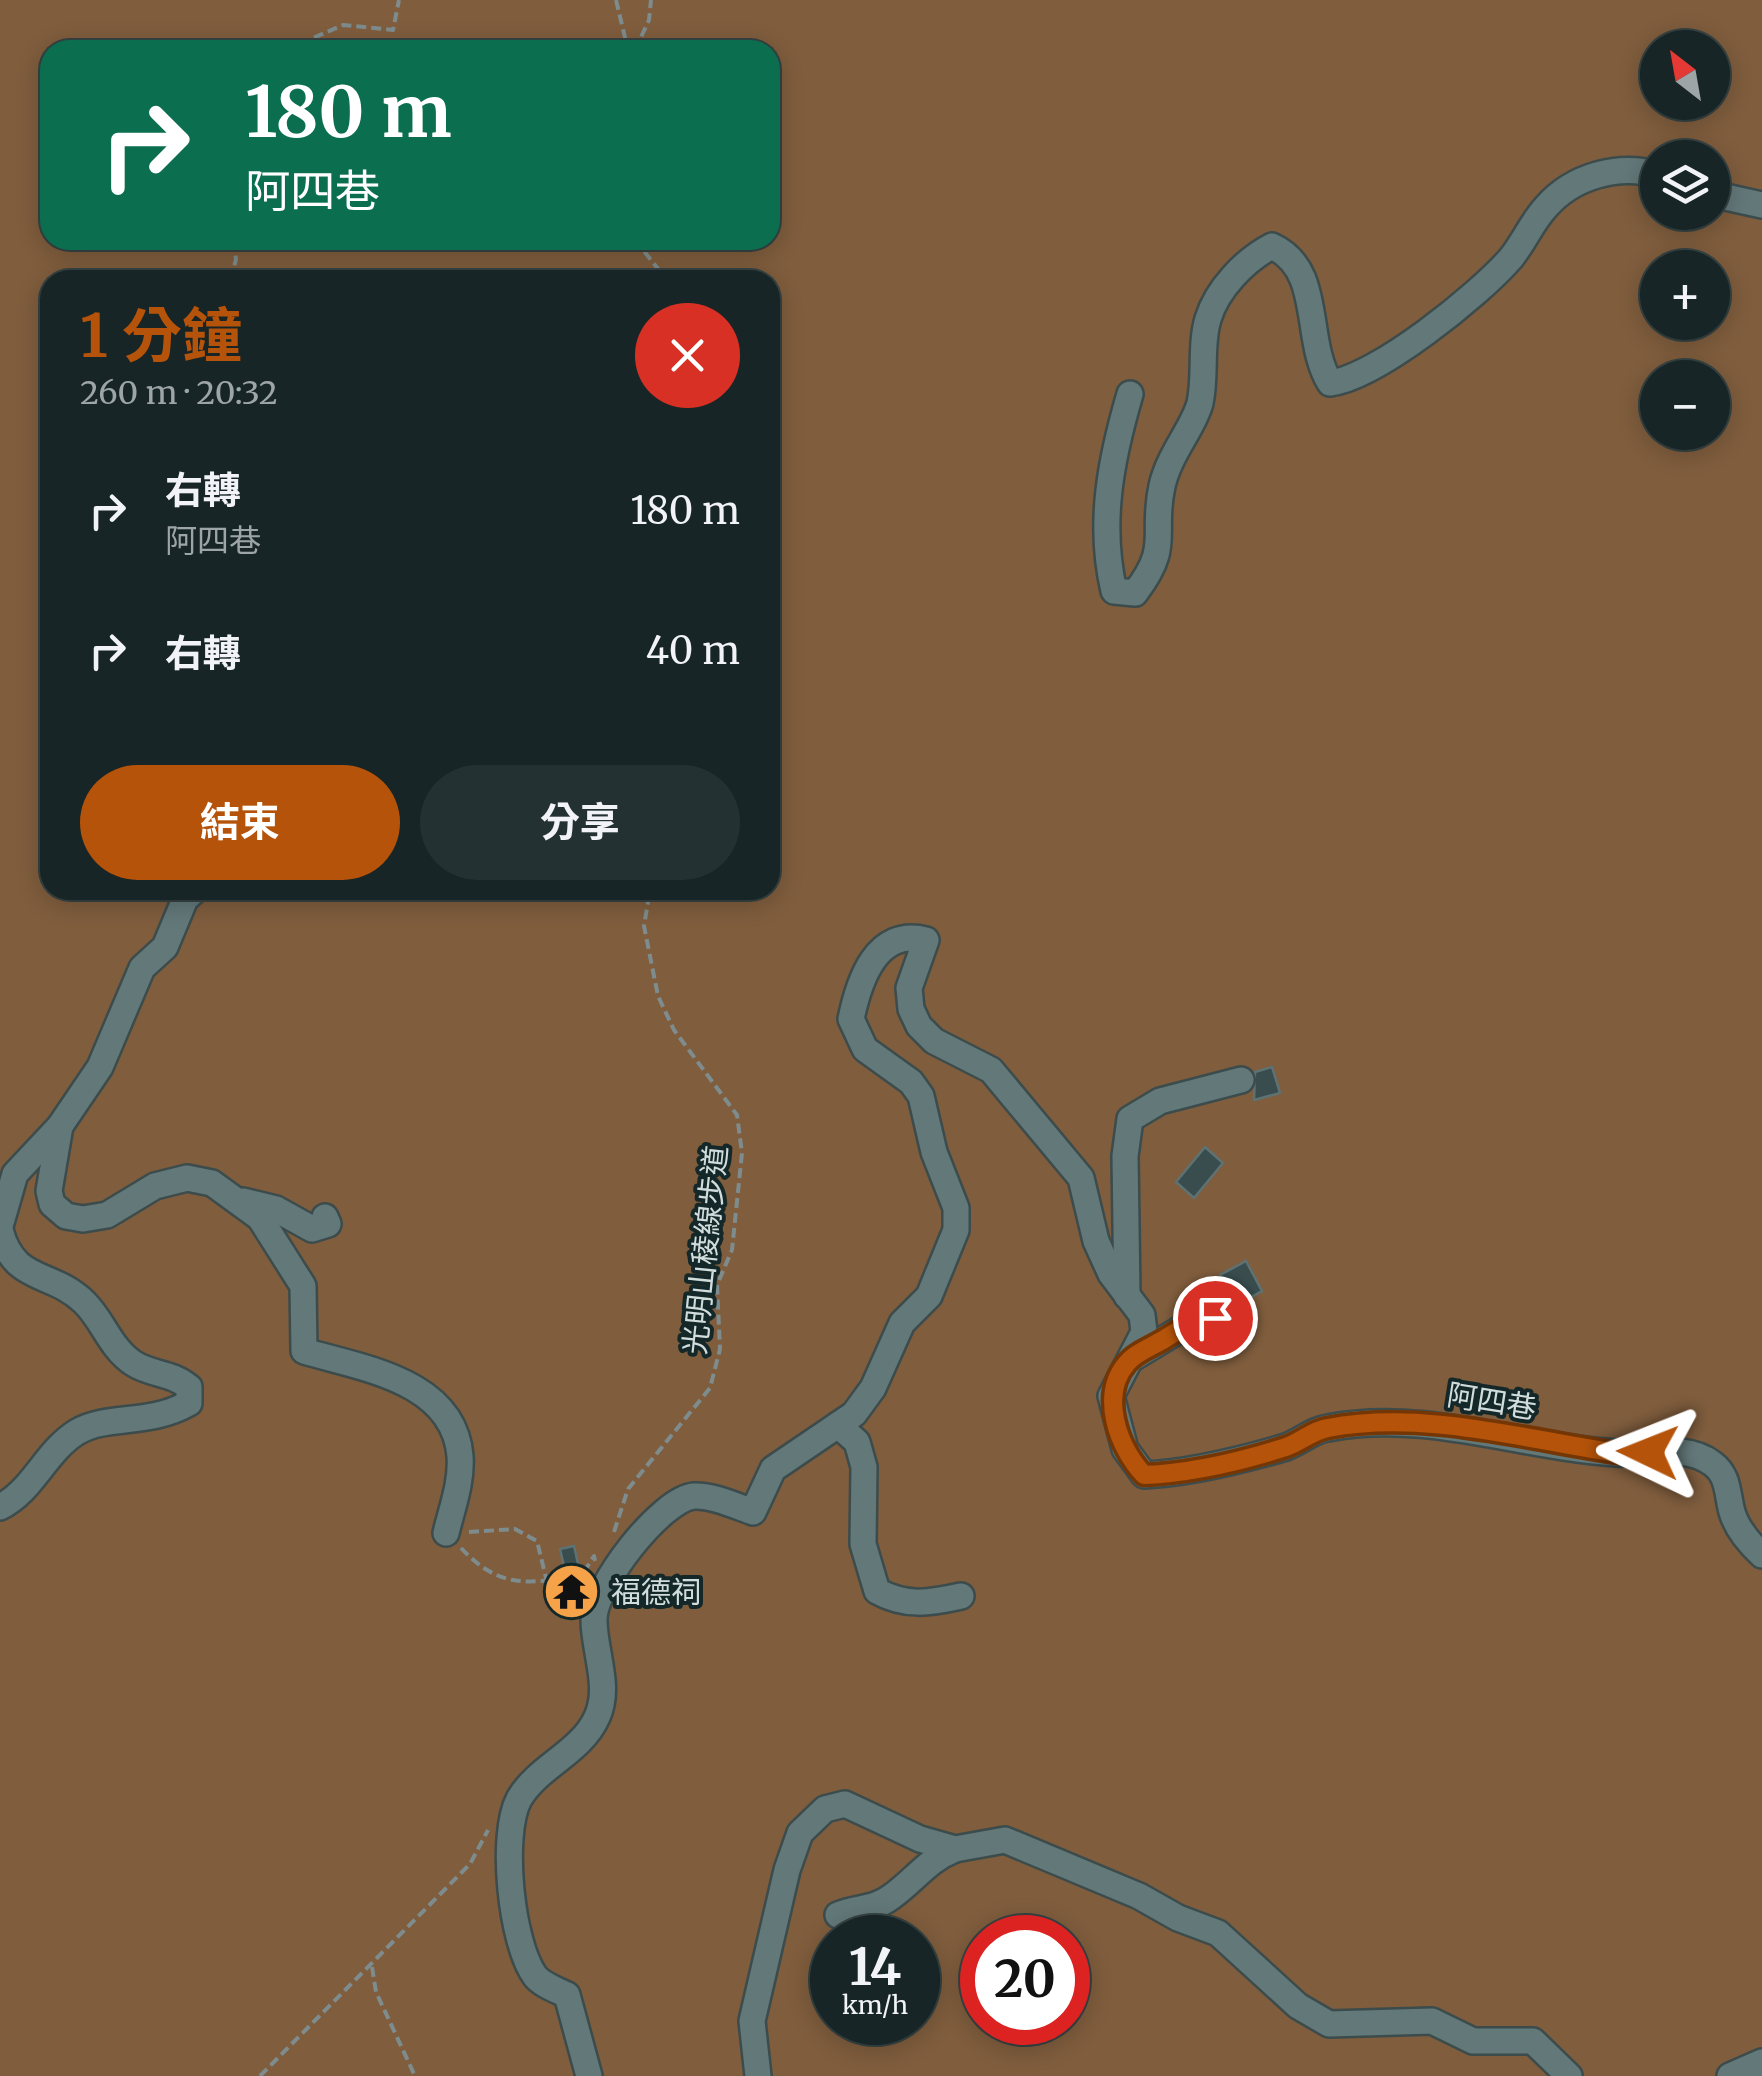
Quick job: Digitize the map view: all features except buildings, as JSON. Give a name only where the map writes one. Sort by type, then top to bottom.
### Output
[{"type":"lane","points":[[1130,394],[1112,453],[1107,498],[1110,577],[1114,591],[1124,596],[1136,593],[1155,566],[1161,549],[1162,484],[1180,437],[1200,406],[1208,318],[1251,256],[1272,246],[1288,253],[1302,268],[1316,361],[1330,383],[1350,381],[1399,352],[1487,280],[1510,259],[1547,205],[1578,182],[1618,168],[1640,171]]},
{"type":"lane","points":[[1730,198],[1762,205]]},
{"type":"lane","points":[[0,1507],[20,1498],[60,1445],[80,1430],[102,1423],[151,1419],[189,1403],[188,1387],[176,1376],[140,1368],[124,1357],[84,1302],[26,1271],[6,1254],[0,1228],[15,1174],[60,1126],[100,1067],[142,968],[165,948],[185,900]]},
{"type":"lane","points":[[589,2076],[567,1995],[537,1980],[528,1962],[511,1882],[512,1816],[521,1796],[585,1737],[599,1714],[602,1672],[594,1620],[603,1585],[672,1504],[697,1496],[752,1512],[773,1469],[854,1414],[873,1388],[902,1324],[929,1296],[956,1230],[956,1208],[934,1152],[921,1096],[911,1082],[866,1049],[851,1020],[863,972],[890,944],[914,937],[926,940],[910,988],[911,1009],[919,1026],[934,1041],[991,1070],[1080,1178],[1096,1241],[1142,1315],[1144,1332],[1123,1369]]},
{"type":"lane","points":[[1128,1296],[1125,1156],[1130,1119],[1160,1101],[1240,1080]]},
{"type":"lane","points":[[60,1126],[48,1191],[52,1204],[66,1216],[84,1219],[107,1214],[175,1178],[212,1184],[260,1218],[298,1272],[303,1286],[304,1351],[368,1366],[422,1391],[454,1429],[460,1455],[459,1480],[446,1533]]},
{"type":"lane","points":[[239,1200],[276,1210],[312,1229],[328,1224],[325,1217]]},
{"type":"lane","points":[[1123,1369],[1199,1318],[1229,1316]]},
{"type":"lane","name":"阿四巷","points":[[1123,1369],[1111,1396],[1125,1448],[1144,1475],[1168,1474],[1289,1446],[1325,1428],[1422,1423],[1617,1453],[1679,1451],[1710,1461],[1724,1475],[1733,1515],[1746,1540],[1762,1555]]},
{"type":"lane","points":[[838,1425],[857,1442],[864,1467],[864,1544],[878,1591],[892,1599],[923,1605],[961,1596]]},
{"type":"lane","points":[[758,2076],[752,2020],[786,1870],[800,1833],[825,1808],[845,1804],[920,1839],[955,1848]]},
{"type":"lane","points":[[838,1915],[869,1910],[890,1898],[930,1860],[955,1848],[1005,1840],[1218,1933],[1298,2006],[1329,2024],[1432,2021],[1473,2041],[1532,2041],[1569,2076]]},
{"type":"lane","points":[[1730,2076],[1762,2062]]},
{"type":"path","points":[[311,40],[343,25],[393,30],[398,0]]},
{"type":"path","points":[[616,0],[626,40]]},
{"type":"path","points":[[640,40],[649,20],[651,0]]},
{"type":"path","points":[[643,250],[660,270]]},
{"type":"path","name":"光明山稜線步道","points":[[614,1534],[628,1488],[710,1388],[720,1349],[718,1285],[732,1250],[742,1152],[737,1116],[719,1085],[674,1030],[658,996],[644,926],[648,900]]},
{"type":"path","points":[[446,1533],[515,1529],[537,1541],[548,1582]]},
{"type":"path","points":[[446,1533],[476,1564],[514,1583],[582,1575],[594,1556],[603,1585]]},
{"type":"path","points":[[260,2076],[470,1864],[490,1828]]},
{"type":"path","points":[[372,1966],[376,1992],[415,2076]]},
{"type":"shaded area","points":[[0,0],[1762,0],[1762,2076],[0,2076]]},
{"type":"place","name":"福德祠","points":[[572,1592]]},
{"type":"route","points":[[1215,1318],[1199,1318],[1128,1360],[1117,1378],[1111,1396],[1125,1448],[1144,1475],[1168,1474],[1289,1446],[1325,1428],[1422,1423],[1617,1453],[1648,1452]]}]
